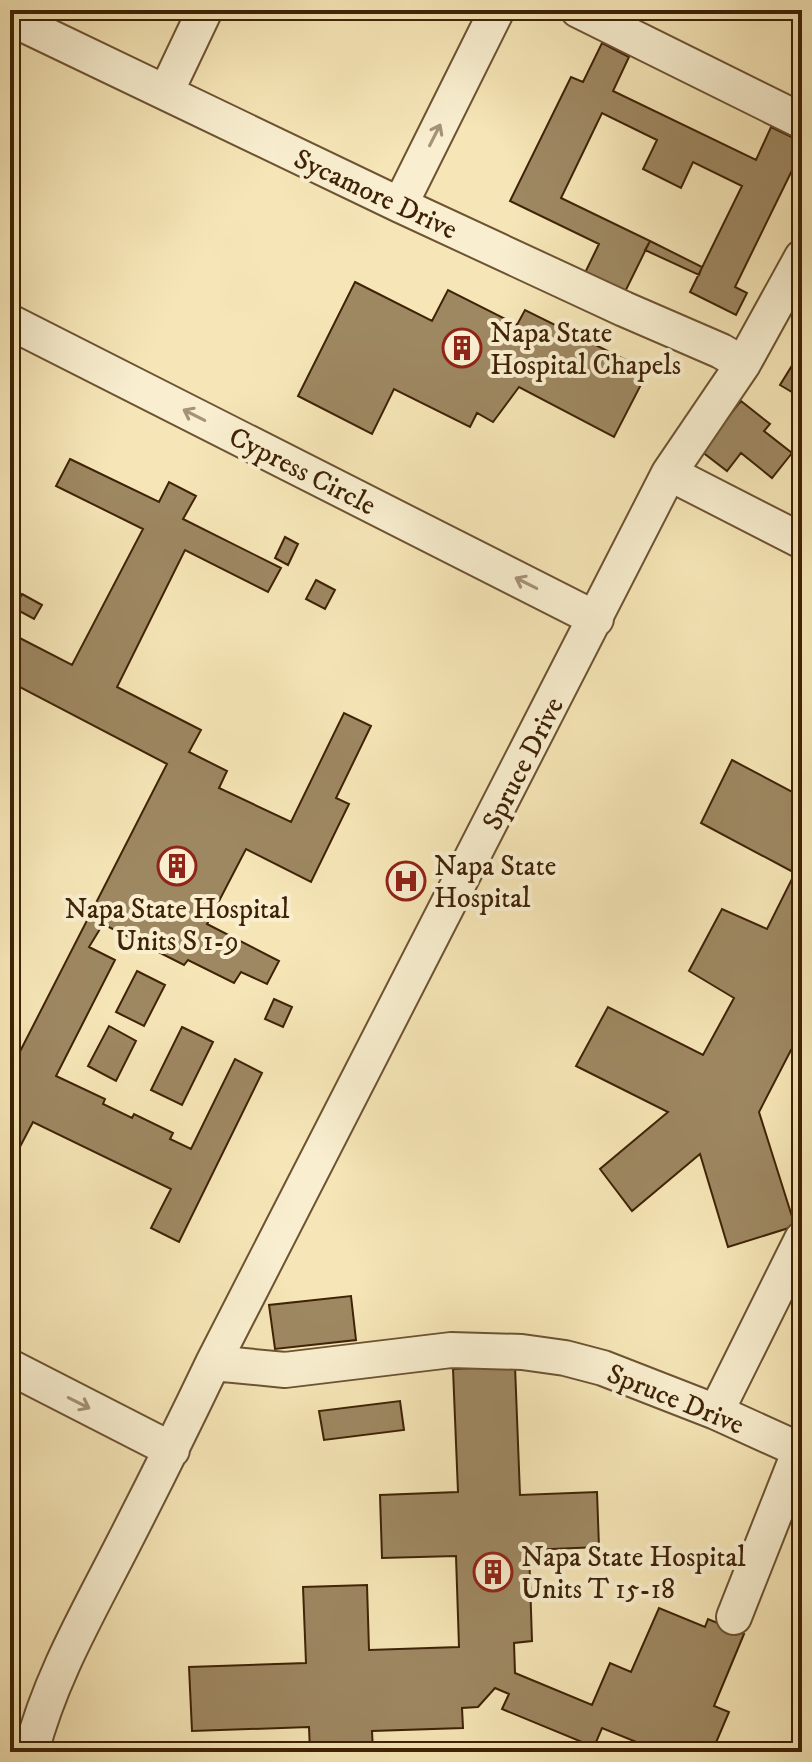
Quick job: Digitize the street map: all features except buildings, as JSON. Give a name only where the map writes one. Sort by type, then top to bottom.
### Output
[{"type":"street","points":[[166,92],[205,10]]},
{"type":"street","points":[[400,205],[497,10]]},
{"type":"street","points":[[578,10],[802,121]]},
{"type":"street","name":"Sycamore Drive","points":[[10,18],[400,205],[721,351],[743,364]]},
{"type":"street","name":"Spruce Drive","points":[[31,1752],[43,1707],[84,1621],[669,473],[743,364],[802,257]]},
{"type":"street","name":"Cypress Circle","points":[[10,322],[596,619]]},
{"type":"street","points":[[669,473],[802,541]]},
{"type":"street","points":[[716,1412],[802,1239]]},
{"type":"street","name":"Spruce Drive","points":[[213,1363],[285,1370],[451,1350],[522,1352],[565,1358],[603,1368],[716,1412],[801,1450]]},
{"type":"street","points":[[10,1367],[172,1450]]},
{"type":"street","points":[[734,1617],[801,1450]]},
{"type":"place","name":"Napa State Hospital Chapels","points":[[462,348]]},
{"type":"place","name":"Napa State Hospital Units S 1-9","points":[[177,866]]},
{"type":"place","name":"Napa State Hospital","points":[[406,881]]},
{"type":"place","name":"Napa State Hospital Units T 15-18","points":[[493,1572]]}]
